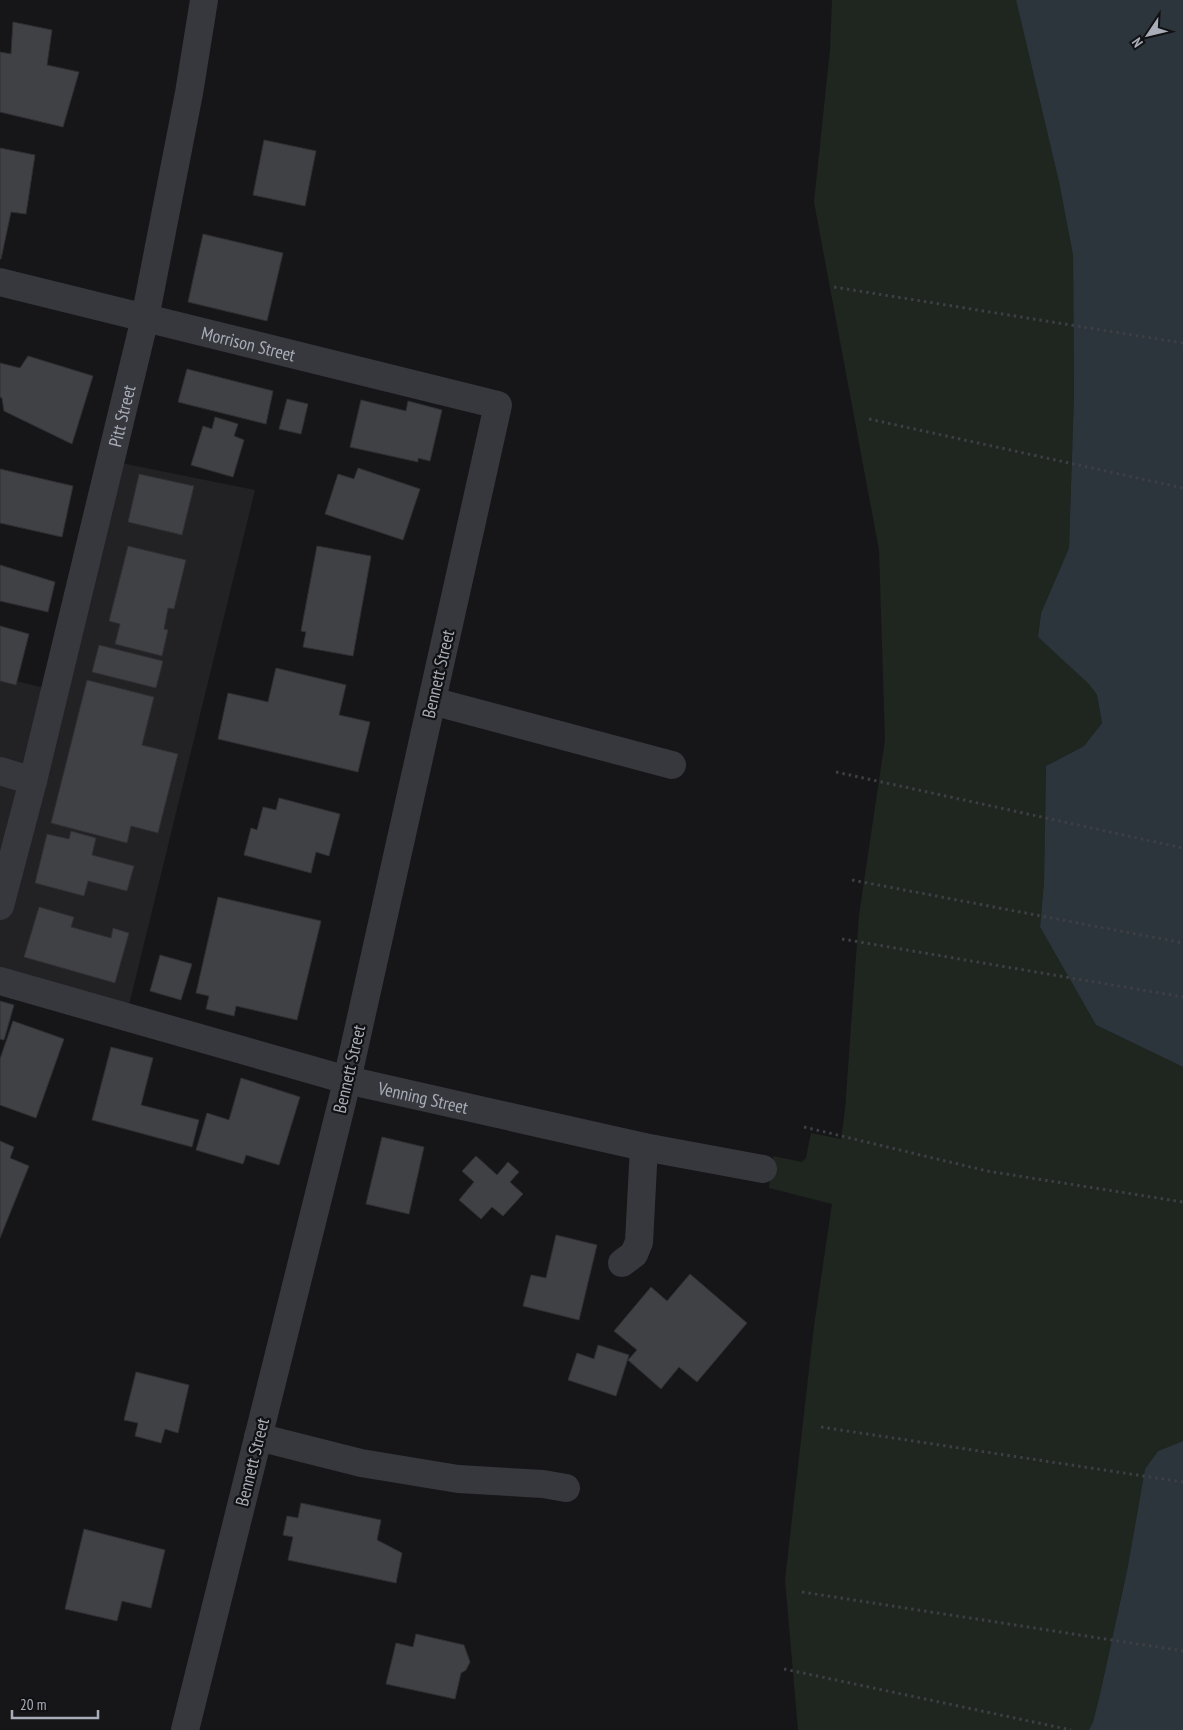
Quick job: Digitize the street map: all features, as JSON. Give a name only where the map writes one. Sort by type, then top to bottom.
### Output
[{"type":"street","name":"Pitt Street","points":[[0,906],[33,781],[145,318],[189,93],[204,0]]},
{"type":"street","name":"Morrison Street","points":[[0,282],[498,404]]},
{"type":"street","name":"Bennett Street","points":[[185,1730],[347,1080],[498,404]]},
{"type":"street","points":[[432,701],[672,765]]},
{"type":"street","points":[[0,772],[33,781]]},
{"type":"street","points":[[0,847],[21,829]]},
{"type":"street","name":"Venning Street","points":[[0,981],[347,1080],[644,1147],[763,1170]]},
{"type":"street","points":[[622,1263],[634,1254],[639,1242],[644,1147]]},
{"type":"street","points":[[258,1437],[360,1463],[458,1479],[543,1484],[566,1488]]},
{"type":"path","points":[[834,287],[1183,343]]},
{"type":"path","points":[[869,419],[1183,488]]},
{"type":"path","points":[[836,772],[1183,848]]},
{"type":"path","points":[[852,880],[1183,943]]},
{"type":"path","points":[[842,939],[1183,997]]},
{"type":"path","points":[[804,1127],[987,1171],[1183,1202]]},
{"type":"path","points":[[821,1426],[1183,1482]]},
{"type":"path","points":[[802,1592],[1183,1651]]},
{"type":"path","points":[[784,1669],[1071,1730]]},
{"type":"shaded area","points":[[832,0],[1016,0],[1059,182],[1073,255],[1074,394],[1069,548],[1041,613],[1038,637],[1089,683],[1097,695],[1102,723],[1084,746],[1046,766],[1044,882],[1040,927],[1096,1025],[1183,1067],[1183,1441],[1158,1451],[1145,1469],[1127,1571],[1100,1694],[1089,1730],[798,1730],[785,1580],[814,1326],[832,1204],[769,1188],[773,1156],[802,1162],[806,1158],[811,1133],[841,1139],[845,1110],[859,915],[885,740],[879,550],[814,202],[830,50]]},
{"type":"shaded area","points":[[1016,0],[1183,0],[1183,1067],[1096,1025],[1040,927],[1044,882],[1046,766],[1084,746],[1102,723],[1097,695],[1089,684],[1038,637],[1041,613],[1069,548],[1074,394],[1073,255],[1059,182]]},
{"type":"shaded area","points":[[106,460],[255,490],[129,1005],[0,979],[0,677],[49,689]]},
{"type":"shaded area","points":[[1183,1441],[1183,1730],[1089,1730],[1100,1694],[1127,1571],[1145,1469],[1158,1451]]},
{"type":"building","points":[[13,22],[52,30],[47,65],[79,72],[63,127],[0,112],[0,52],[11,54]]},
{"type":"building","points":[[264,140],[316,151],[305,206],[253,195]]},
{"type":"building","points":[[0,148],[35,155],[26,214],[11,212],[1,259],[0,259]]},
{"type":"building","points":[[203,234],[283,253],[267,321],[188,302]]},
{"type":"building","points":[[28,356],[93,376],[72,444],[4,411],[2,398],[0,397],[0,363],[20,368]]},
{"type":"building","points":[[187,369],[273,391],[266,424],[178,402]]},
{"type":"building","points":[[287,399],[308,404],[301,434],[279,429]]},
{"type":"building","points":[[361,400],[406,411],[408,401],[442,410],[430,461],[418,458],[418,462],[350,447]]},
{"type":"building","points":[[215,417],[238,424],[234,436],[244,440],[233,477],[191,465],[203,426],[212,429]]},
{"type":"building","points":[[358,468],[420,489],[403,540],[325,514],[338,474],[354,479]]},
{"type":"building","points":[[0,469],[73,486],[62,537],[0,523]]},
{"type":"building","points":[[139,474],[194,486],[182,535],[128,522]]},
{"type":"building","points":[[128,546],[186,560],[174,609],[168,608],[164,629],[168,630],[162,656],[115,644],[120,624],[109,621]]},
{"type":"building","points":[[317,546],[371,556],[353,656],[303,647],[306,632],[301,631]]},
{"type":"building","points":[[0,565],[55,582],[48,612],[0,601]]},
{"type":"building","points":[[0,626],[29,634],[16,685],[0,681]]},
{"type":"building","points":[[99,645],[163,661],[156,688],[92,672]]},
{"type":"building","points":[[276,668],[346,685],[339,715],[370,722],[358,772],[218,739],[228,693],[268,702]]},
{"type":"building","points":[[87,680],[154,697],[142,745],[178,754],[158,833],[131,826],[127,843],[51,823]]},
{"type":"building","points":[[279,798],[340,814],[329,856],[316,852],[311,873],[244,855],[251,828],[257,830],[263,807],[276,810]]},
{"type":"building","points":[[71,831],[96,838],[92,855],[134,866],[127,891],[88,881],[84,896],[35,883],[47,834],[69,839]]},
{"type":"building","points":[[218,897],[321,921],[297,1020],[236,1006],[234,1016],[206,1009],[209,996],[196,993]]},
{"type":"building","points":[[39,907],[74,917],[71,927],[111,938],[113,928],[129,933],[115,983],[24,957]]},
{"type":"building","points":[[160,955],[192,964],[181,1000],[150,991]]},
{"type":"building","points":[[0,1001],[14,1005],[4,1040],[0,1039]]},
{"type":"building","points":[[13,1021],[64,1039],[36,1118],[0,1105],[0,1059]]},
{"type":"building","points":[[111,1047],[153,1058],[141,1105],[199,1120],[192,1147],[92,1120]]},
{"type":"building","points":[[241,1078],[300,1097],[279,1165],[246,1155],[243,1164],[196,1150],[207,1113],[229,1120]]},
{"type":"building","points":[[382,1137],[424,1147],[409,1214],[366,1204]]},
{"type":"building","points":[[0,1141],[14,1147],[10,1158],[29,1166],[0,1238]]},
{"type":"building","points":[[476,1156],[497,1175],[508,1162],[519,1172],[510,1182],[523,1194],[503,1216],[492,1207],[481,1219],[459,1200],[474,1182],[462,1171]]},
{"type":"building","points":[[556,1235],[597,1245],[579,1320],[523,1306],[531,1275],[546,1278]]},
{"type":"building","points":[[690,1274],[747,1323],[697,1382],[679,1367],[661,1389],[628,1360],[637,1350],[614,1331],[651,1287],[667,1301]]},
{"type":"building","points":[[598,1345],[629,1355],[616,1396],[568,1380],[577,1353],[594,1359]]},
{"type":"building","points":[[136,1372],[189,1385],[178,1433],[165,1429],[161,1443],[135,1436],[138,1423],[124,1420]]},
{"type":"building","points":[[301,1503],[381,1520],[377,1540],[402,1553],[396,1583],[288,1560],[293,1537],[283,1535],[287,1516],[298,1518]]},
{"type":"building","points":[[84,1529],[165,1550],[151,1608],[122,1601],[117,1621],[65,1609]]},
{"type":"building","points":[[416,1634],[464,1645],[470,1662],[466,1670],[461,1673],[455,1699],[386,1684],[396,1643],[413,1647]]}]
